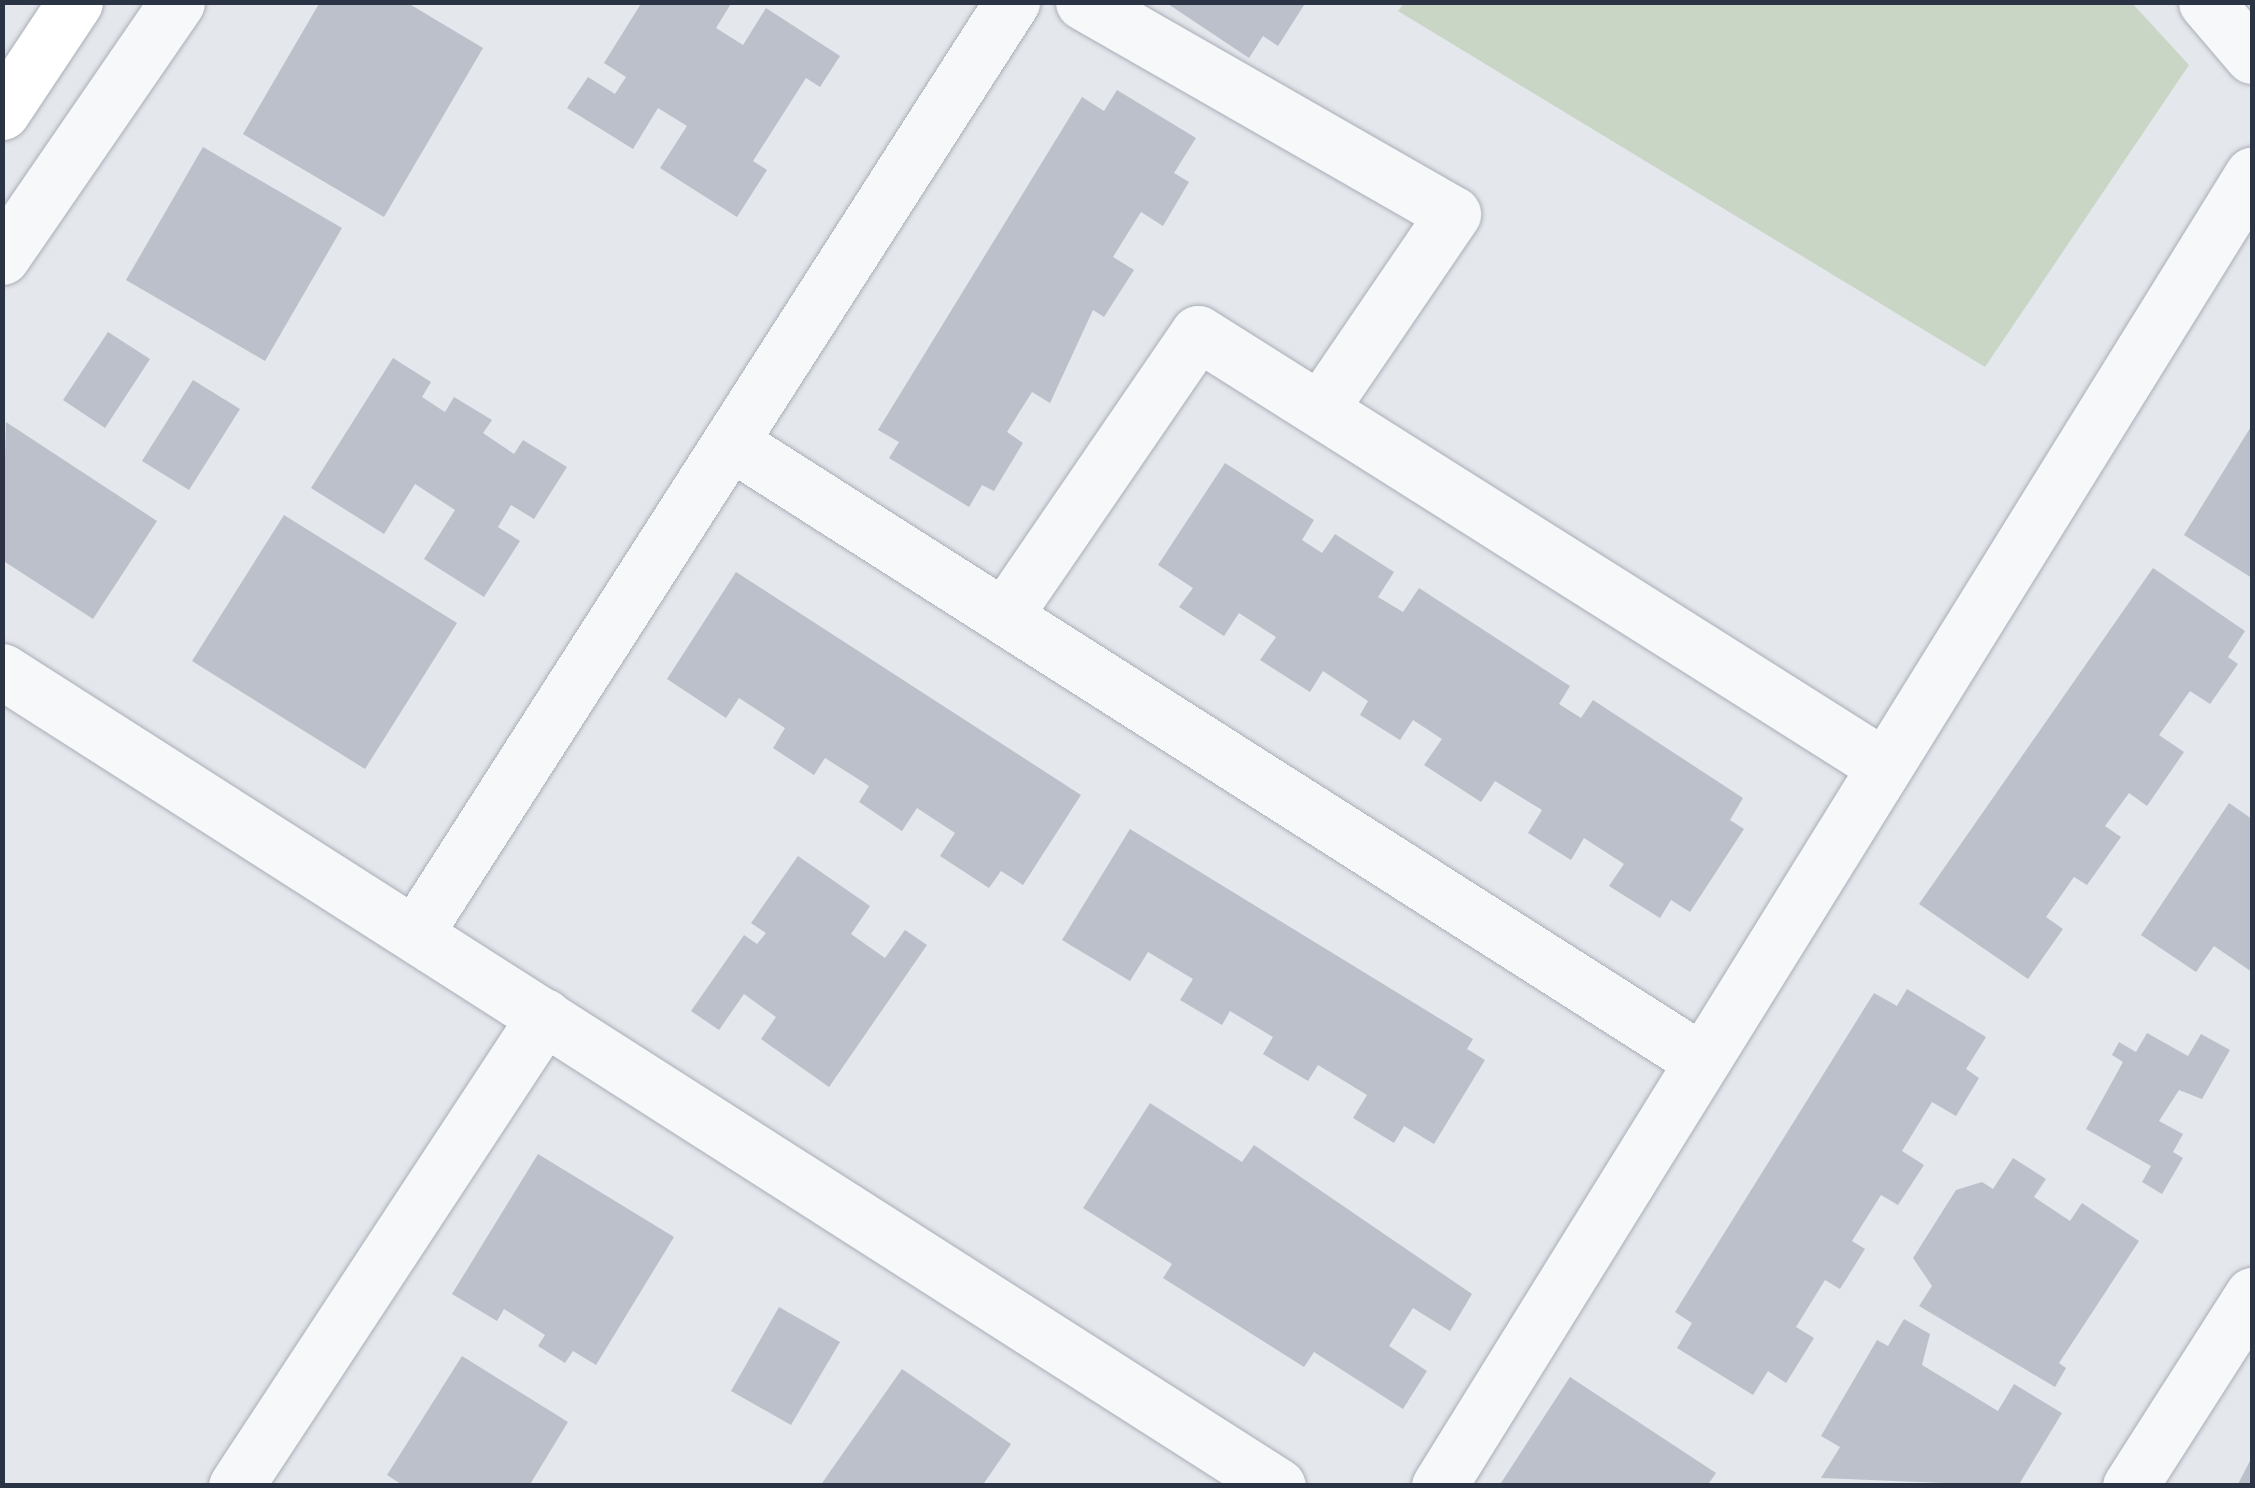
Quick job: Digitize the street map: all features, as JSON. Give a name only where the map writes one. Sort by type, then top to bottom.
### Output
[{"type":"main road","points":[[2,112],[75,2]]},
{"type":"street","points":[[2,257],[177,2]]},
{"type":"street","points":[[416,932],[1012,2]]},
{"type":"street","points":[[1083,2],[1454,214],[1320,409]]},
{"type":"street","points":[[2206,2],[2252,56]]},
{"type":"street","points":[[1439,1486],[1881,764],[2252,175]]},
{"type":"street","points":[[1004,616],[1198,333],[1881,764]]},
{"type":"street","points":[[730,442],[1702,1060]]},
{"type":"street","points":[[2,671],[1278,1486]]},
{"type":"street","points":[[236,1486],[545,1016]]},
{"type":"street","points":[[2130,1486],[2252,1295]]},
{"type":"green space","points":[[1405,2],[2132,3],[2189,65],[1985,367],[1398,11]]},
{"type":"building","points":[[320,2],[406,2],[483,48],[384,217],[243,134]]},
{"type":"building","points":[[642,2],[732,2],[716,28],[743,45],[766,8],[840,56],[820,87],[806,78],[753,161],[767,170],[737,217],[660,168],[687,126],[658,108],[633,149],[567,108],[588,77],[615,94],[626,77],[604,63]]},
{"type":"building","points":[[1165,2],[1306,2],[1278,46],[1263,36],[1249,58]]},
{"type":"building","points":[[1117,90],[1196,138],[1174,173],[1189,182],[1163,226],[1141,212],[1113,257],[1134,270],[1104,317],[1093,310],[1050,403],[1032,392],[1007,432],[1023,443],[994,491],[982,485],[969,507],[889,458],[899,442],[878,430],[1082,97],[1104,111]]},
{"type":"building","points":[[203,147],[342,228],[265,361],[126,280]]},
{"type":"building","points":[[108,332],[150,359],[105,428],[63,400]]},
{"type":"building","points":[[393,358],[431,382],[422,397],[445,412],[454,397],[492,420],[483,433],[514,454],[523,440],[567,467],[534,519],[511,505],[498,527],[520,541],[484,597],[424,559],[455,510],[415,484],[384,534],[311,488]]},
{"type":"building","points":[[193,380],[240,409],[189,490],[142,461]]},
{"type":"building","points":[[6,422],[157,521],[93,619],[2,560]]},
{"type":"building","points":[[2252,425],[2252,578],[2184,535]]},
{"type":"building","points":[[1225,463],[1314,520],[1302,540],[1322,553],[1335,534],[1394,572],[1378,597],[1403,612],[1419,588],[1570,686],[1559,704],[1581,718],[1593,700],[1743,798],[1730,820],[1744,829],[1690,912],[1671,900],[1660,918],[1609,886],[1624,864],[1584,838],[1571,860],[1528,833],[1542,810],[1495,781],[1481,802],[1424,765],[1442,739],[1413,720],[1400,740],[1360,715],[1368,701],[1323,671],[1310,692],[1260,660],[1276,637],[1239,613],[1224,636],[1179,607],[1193,588],[1158,565]]},
{"type":"building","points":[[284,515],[457,623],[365,769],[192,661]]},
{"type":"building","points":[[2153,568],[2245,631],[2228,657],[2238,664],[2210,704],[2190,691],[2159,735],[2184,752],[2147,806],[2129,793],[2105,826],[2121,837],[2087,885],[2074,877],[2046,917],[2063,929],[2028,979],[1919,904]]},
{"type":"building","points":[[736,572],[1081,795],[1023,885],[1001,871],[989,888],[940,856],[955,833],[917,808],[902,831],[859,802],[869,786],[825,758],[814,775],[773,748],[785,728],[739,698],[726,718],[667,679]]},
{"type":"building","points":[[2229,803],[2252,819],[2252,972],[2214,946],[2196,972],[2141,935]]},
{"type":"building","points":[[1130,829],[1473,1039],[1467,1049],[1485,1060],[1434,1144],[1404,1126],[1394,1143],[1353,1118],[1367,1095],[1318,1065],[1308,1081],[1263,1054],[1273,1037],[1230,1011],[1222,1025],[1180,1000],[1193,979],[1148,952],[1130,981],[1062,940]]},
{"type":"building","points":[[798,856],[870,906],[851,934],[885,958],[905,930],[927,945],[829,1087],[761,1039],[776,1017],[744,994],[719,1030],[691,1011],[744,935],[757,944],[766,933],[751,923]]},
{"type":"building","points":[[1907,989],[1986,1037],[1966,1069],[1979,1078],[1956,1116],[1932,1102],[1902,1151],[1924,1165],[1898,1205],[1881,1195],[1852,1241],[1865,1249],[1840,1289],[1825,1280],[1796,1327],[1814,1338],[1786,1383],[1768,1371],[1753,1395],[1677,1348],[1692,1323],[1675,1312],[1874,993],[1897,1006]]},
{"type":"building","points":[[2147,1033],[2188,1056],[2201,1034],[2230,1050],[2202,1099],[2179,1090],[2159,1121],[2183,1134],[2173,1152],[2183,1158],[2162,1194],[2142,1182],[2151,1166],[2086,1129],[2123,1062],[2112,1055],[2119,1042],[2136,1052]]},
{"type":"building","points":[[1150,1103],[1242,1162],[1254,1145],[1472,1294],[1450,1331],[1413,1308],[1389,1346],[1427,1371],[1403,1409],[1314,1352],[1304,1367],[1163,1278],[1172,1264],[1083,1208]]},
{"type":"building","points":[[538,1154],[674,1237],[596,1365],[573,1351],[565,1363],[538,1346],[545,1335],[504,1309],[497,1321],[452,1294]]},
{"type":"building","points":[[2013,1158],[2046,1179],[2034,1197],[2070,1221],[2082,1203],[2139,1241],[2059,1363],[2066,1368],[2055,1387],[1919,1306],[1932,1286],[1913,1258],[1956,1190],[1982,1182],[1993,1189]]},
{"type":"building","points":[[779,1307],[840,1342],[791,1425],[731,1391]]},
{"type":"building","points":[[1904,1319],[1930,1334],[1922,1365],[1998,1411],[2014,1384],[2062,1413],[2018,1486],[1821,1478],[1840,1447],[1821,1436],[1877,1340],[1888,1346]]},
{"type":"building","points":[[462,1356],[568,1422],[529,1486],[404,1486],[387,1475]]},
{"type":"building","points":[[902,1369],[1011,1444],[982,1486],[820,1486]]},
{"type":"building","points":[[1570,1377],[1716,1473],[1707,1486],[1499,1486]]},
{"type":"building","points":[[2252,1457],[2252,1486],[2237,1486]]}]
